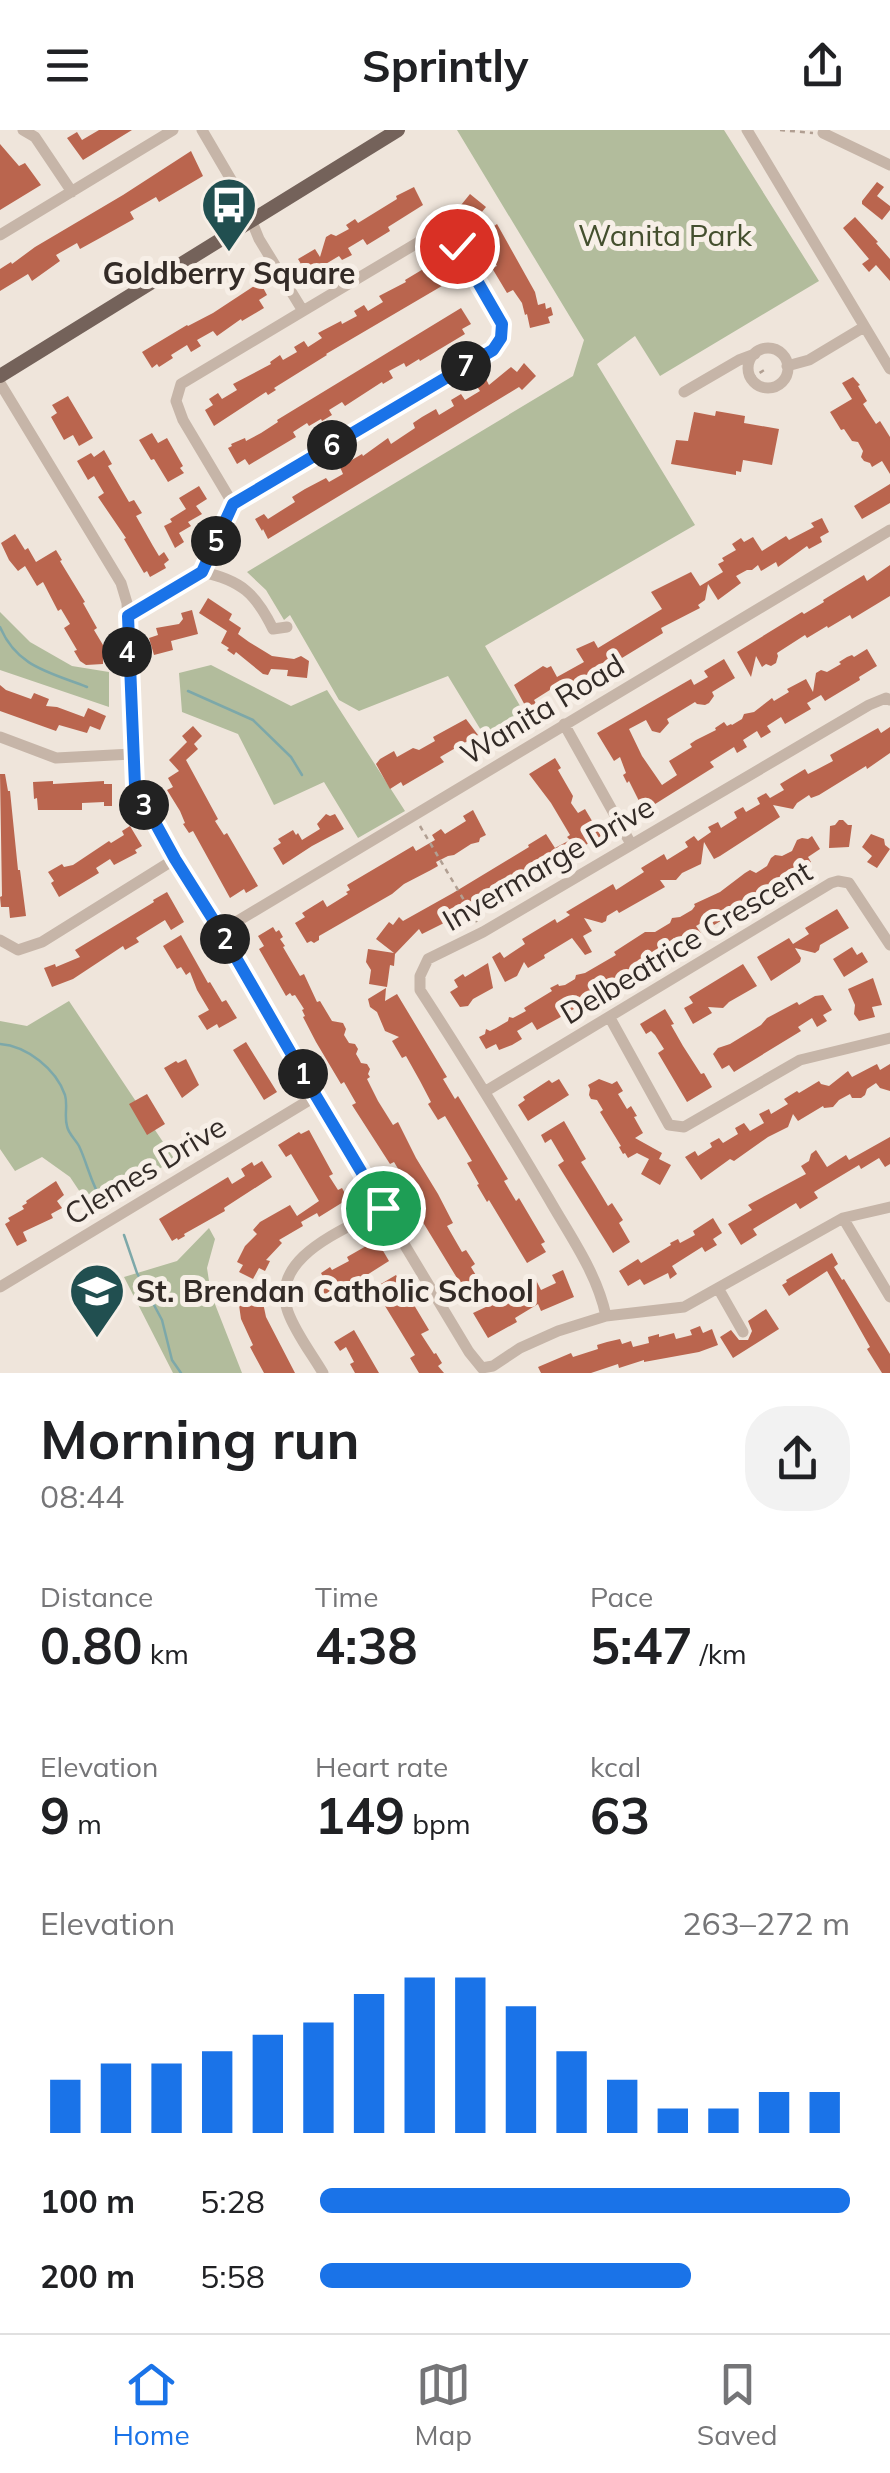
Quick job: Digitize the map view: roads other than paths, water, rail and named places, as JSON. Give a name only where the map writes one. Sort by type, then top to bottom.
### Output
[{"type":"main road","points":[[0,380],[398,130]]},
{"type":"street","points":[[23,130],[35,137],[72,192]]},
{"type":"street","points":[[0,236],[173,130]]},
{"type":"street","points":[[202,130],[259,239],[303,311]]},
{"type":"street","points":[[747,130],[890,369]]},
{"type":"street","points":[[823,133],[890,165]]},
{"type":"street","points":[[128,616],[202,572],[233,504],[493,350],[501,338],[502,324],[457,246],[448,238],[429,236],[180,384],[176,401],[183,420],[233,504]]},
{"type":"street","points":[[788,366],[809,360],[864,327]]},
{"type":"street","points":[[684,392],[739,360],[766,348],[784,356],[788,366],[783,382],[771,388],[759,386],[751,378],[748,365],[754,354]]},
{"type":"street","points":[[0,380],[121,583],[128,616],[135,786],[316,1096],[482,1368],[493,1366],[520,1348],[558,1331],[606,1316],[684,1307],[843,1218],[890,1207]]},
{"type":"street","name":"Wanita Road","points":[[221,932],[890,530]]},
{"type":"street","points":[[202,572],[238,584],[254,595],[273,630],[287,627]]},
{"type":"street","name":"Invermarge Drive","points":[[606,1316],[590,1269],[486,1091],[420,990],[420,976],[428,959],[483,932],[869,705],[890,700]]},
{"type":"street","points":[[564,724],[631,844]]},
{"type":"street","points":[[0,737],[56,758],[132,754]]},
{"type":"street","points":[[0,940],[18,950],[42,942],[175,859]]},
{"type":"street","name":"Delbeatrice Crescent","points":[[486,1091],[838,881],[855,890],[890,945]]},
{"type":"street","points":[[610,1018],[668,1125],[684,1128],[800,1060],[890,1038]]},
{"type":"street","name":"Clemes Drive","points":[[0,1287],[316,1096]]},
{"type":"street","points":[[323,1373],[287,1310],[289,1276],[307,1251],[383,1208]]},
{"type":"street","points":[[843,1218],[890,1298]]},
{"type":"street","points":[[718,1288],[743,1332]]},
{"type":"waterway","points":[[0,627],[25,660],[87,687]]},
{"type":"waterway","points":[[188,691],[253,720],[291,757],[302,775]]},
{"type":"waterway","points":[[0,1044],[30,1054],[61,1085],[68,1129],[104,1204]]},
{"type":"waterway","points":[[124,1235],[137,1273],[162,1320],[172,1360],[181,1373]]},
{"type":"place","name":"Goldberry Square","points":[[229,254]]},
{"type":"place","name":"St. Brendan Catholic School","points":[[97,1340]]},
{"type":"park label","name":"Wanita Park","points":[[665,235]]}]
